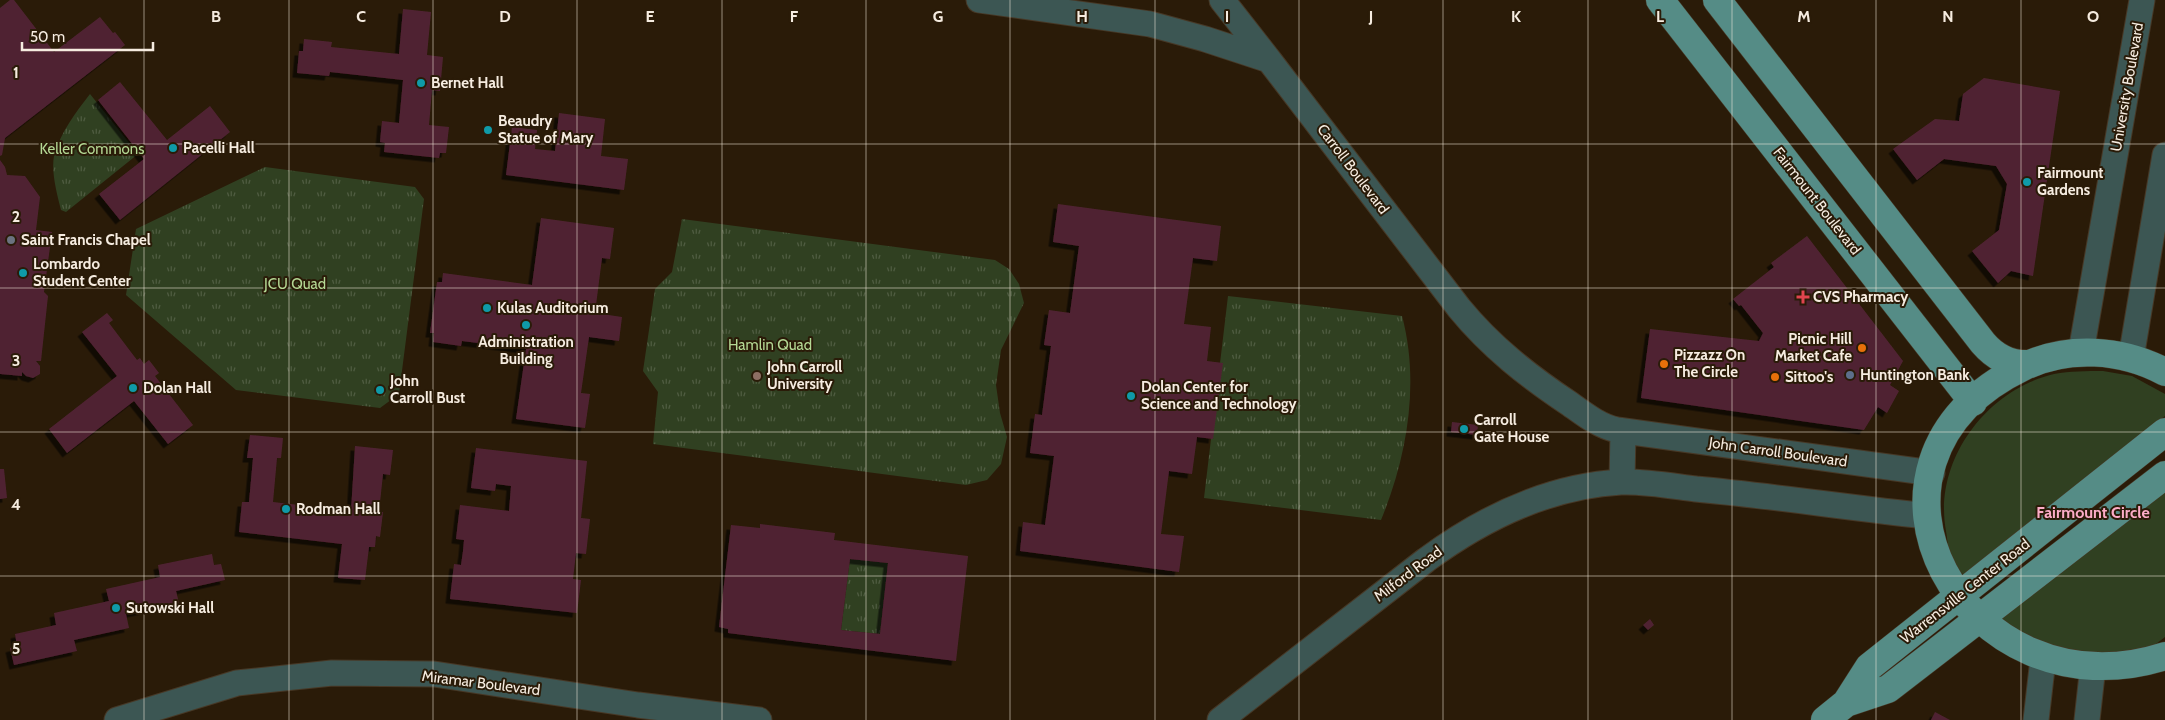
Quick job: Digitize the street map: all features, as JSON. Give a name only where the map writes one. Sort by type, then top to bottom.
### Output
[{"type":"main road","name":"Fairmount Boulevard","points":[[1660,0],[1973,402]]},
{"type":"main road","points":[[1717,0],[1983,342],[1995,354],[2005,360],[2016,364],[2029,364]]},
{"type":"main road","points":[[2162,660],[2121,672],[2092,675],[2069,674],[2042,668],[1999,649],[1972,625],[1953,602],[1934,563],[1928,539],[1927,516],[1932,473],[1947,436],[1961,415],[1973,402],[2000,379],[2029,364],[2060,354],[2081,352],[2111,354],[2131,358],[2165,372]]},
{"type":"main road","name":"Warrensville Center Road","points":[[1825,720],[1846,703],[1869,667],[2165,432]]},
{"type":"main road","name":"Warrensville Center Road","points":[[1846,703],[1888,689],[2165,475]]},
{"type":"street","points":[[979,0],[1150,24],[1205,39],[1268,60]]},
{"type":"street","name":"Carroll Boulevard","points":[[1222,0],[1459,308],[1483,336],[1510,362],[1544,387],[1602,425],[1623,431]]},
{"type":"street","name":"University Boulevard","points":[[2081,352],[2142,0]]},
{"type":"street","points":[[2131,358],[2165,155]]},
{"type":"street","points":[[1623,431],[1622,482],[1735,493],[1927,516]]},
{"type":"street","name":"John Carroll Boulevard","points":[[1623,431],[1932,473]]},
{"type":"street","name":"Milford Road","points":[[1220,720],[1426,560],[1477,525],[1516,507],[1562,492],[1622,482]]},
{"type":"street","points":[[2036,720],[2042,668]]},
{"type":"street","name":"Miramar Boulevard","points":[[117,720],[237,683],[332,673],[434,674],[638,705],[759,720]]},
{"type":"street","points":[[2087,720],[2092,675]]},
{"type":"green space","name":"Keller Commons","points":[[90,94],[138,154],[66,212],[61,210],[56,190],[53,169],[54,156],[64,131]]},
{"type":"green space","name":"JCU Quad","points":[[265,167],[415,187],[424,199],[399,394],[380,408],[236,390],[126,295],[136,229]]},
{"type":"green space","name":"Hamlin Quad","points":[[682,219],[995,260],[1009,269],[1019,284],[1024,303],[1001,350],[996,385],[1000,413],[1007,437],[1001,464],[987,480],[966,485],[653,444],[658,392],[643,371],[655,289],[672,272]]},
{"type":"green space","points":[[1228,296],[1402,316],[1410,367],[1408,420],[1398,471],[1381,520],[1204,498]]},
{"type":"green space","points":[[2103,371],[2132,376],[2165,394],[2165,416],[1966,576],[1960,572],[1950,556],[1944,505],[1948,479],[1957,455],[1970,432],[1987,412],[2007,395],[2029,382],[2060,373]]},
{"type":"green space","points":[[2165,491],[2165,637],[2152,647],[2069,658],[2000,621],[2003,615]]},
{"type":"green space","points":[[850,559],[888,563],[880,634],[841,630]]},
{"type":"building","points":[[10,0],[14,0],[54,52],[100,17],[125,45],[5,138],[2,155],[0,156],[0,8]]},
{"type":"building","name":"Bernet Hall","points":[[403,9],[431,12],[427,55],[443,57],[440,91],[432,90],[429,125],[449,127],[446,153],[440,153],[439,158],[384,152],[385,143],[380,142],[382,121],[399,123],[403,80],[330,72],[329,76],[297,73],[299,51],[303,51],[304,39],[332,42],[331,47],[399,54]]},
{"type":"building","name":"Fairmount Gardens","points":[[1984,78],[2060,91],[2033,276],[2011,271],[1998,283],[1972,251],[1999,230],[2007,184],[1996,166],[1944,159],[1917,180],[1893,149],[1935,119],[1959,121],[1963,94]]},
{"type":"building","name":"Pacelli Hall","points":[[120,82],[167,140],[210,106],[230,132],[120,220],[99,194],[144,159],[98,100]]},
{"type":"building","points":[[559,113],[605,119],[601,156],[628,159],[624,190],[506,175],[512,127],[537,130],[535,149],[555,151]]},
{"type":"building","name":"Lombardo Student Center","points":[[0,160],[5,167],[7,175],[25,176],[40,197],[36,230],[52,232],[44,292],[48,296],[41,361],[36,361],[40,366],[40,374],[33,378],[26,376],[22,372],[22,376],[0,374]]},
{"type":"building","name":"Dolan Center for Science and Technology","points":[[1058,204],[1221,226],[1217,261],[1193,258],[1184,324],[1211,327],[1207,361],[1223,363],[1213,439],[1197,437],[1192,474],[1169,471],[1161,534],[1184,536],[1179,572],[1020,551],[1023,522],[1045,525],[1054,456],[1030,453],[1035,414],[1042,415],[1051,346],[1044,345],[1049,310],[1070,313],[1079,246],[1053,242]]},
{"type":"building","name":"Administration Building","points":[[541,218],[614,228],[610,259],[602,258],[595,313],[622,317],[619,341],[589,337],[581,393],[590,394],[585,428],[516,419],[526,349],[462,341],[461,346],[433,342],[434,333],[430,333],[437,282],[442,282],[443,273],[532,285]]},
{"type":"building","points":[[1807,236],[1903,361],[1890,385],[1899,391],[1887,413],[1878,407],[1864,430],[1641,398],[1650,329],[1759,341],[1763,333],[1741,305],[1739,306],[1733,299],[1774,267],[1771,263]]},
{"type":"building","name":"Dolan Hall","points":[[107,313],[113,320],[109,323],[137,360],[140,358],[144,364],[149,360],[159,373],[155,376],[193,425],[168,444],[134,401],[67,453],[49,429],[117,376],[82,332]]},
{"type":"building","name":"Carroll Gate House","points":[[1452,422],[1478,425],[1477,435],[1451,432]]},
{"type":"building","name":"Rodman Hall","points":[[250,435],[283,438],[281,458],[277,458],[273,502],[351,511],[355,446],[393,450],[390,475],[383,474],[379,512],[383,512],[380,537],[376,536],[375,547],[369,547],[365,580],[338,578],[342,544],[239,532],[242,502],[249,502],[253,458],[247,458]]},
{"type":"building","points":[[476,448],[587,461],[581,518],[590,519],[586,554],[576,553],[573,579],[581,580],[577,613],[450,599],[454,564],[461,565],[463,551],[464,540],[456,539],[460,505],[509,511],[511,486],[496,484],[495,491],[471,488]]},
{"type":"building","points":[[0,469],[4,469],[7,498],[0,499]]},
{"type":"building","points":[[760,524],[835,533],[834,540],[968,556],[956,661],[728,633],[728,629],[719,627],[731,525],[760,528]],"holes":[[[850,559],[888,563],[880,634],[841,630]]]},
{"type":"building","name":"Sutowski Hall","points":[[212,554],[214,565],[221,564],[225,580],[176,591],[179,603],[126,614],[129,628],[74,640],[77,651],[14,665],[10,648],[17,646],[15,634],[56,625],[54,613],[109,601],[106,589],[160,577],[158,565]]},
{"type":"building","points":[[1650,619],[1654,625],[1648,630],[1643,625]]},
{"type":"building","points":[[1935,712],[1950,720],[1931,720]]},
{"type":"place","name":"Bernet Hall","points":[[421,83]]},
{"type":"place","name":"Beaudry Statue of Mary","points":[[488,130]]},
{"type":"place","name":"Pacelli Hall","points":[[173,148]]},
{"type":"place","name":"Fairmount Gardens","points":[[2027,182]]},
{"type":"place","name":"Saint Francis Chapel","points":[[11,240]]},
{"type":"place","name":"Lombardo Student Center","points":[[23,273]]},
{"type":"place","name":"CVS Pharmacy","points":[[1803,297]]},
{"type":"place","name":"Kulas Auditorium","points":[[487,308]]},
{"type":"place","name":"Administration Building","points":[[526,325]]},
{"type":"place","name":"Picnic Hill Market Cafe","points":[[1862,348]]},
{"type":"place","name":"Pizzazz On The Circle","points":[[1664,364]]},
{"type":"place","name":"Huntington Bank","points":[[1850,375]]},
{"type":"place","name":"John Carroll University","points":[[757,376]]},
{"type":"place","name":"Sittoo's","points":[[1775,377]]},
{"type":"place","name":"Dolan Hall","points":[[133,388]]},
{"type":"place","name":"John Carroll Bust","points":[[380,390]]},
{"type":"place","name":"Dolan Center for Science and Technology","points":[[1131,396]]},
{"type":"place","name":"Carroll Gate House","points":[[1464,429]]},
{"type":"place","name":"Rodman Hall","points":[[286,509]]},
{"type":"place","name":"Sutowski Hall","points":[[116,608]]},
{"type":"district","name":"Fairmount Circle","points":[[2093,512]]}]
